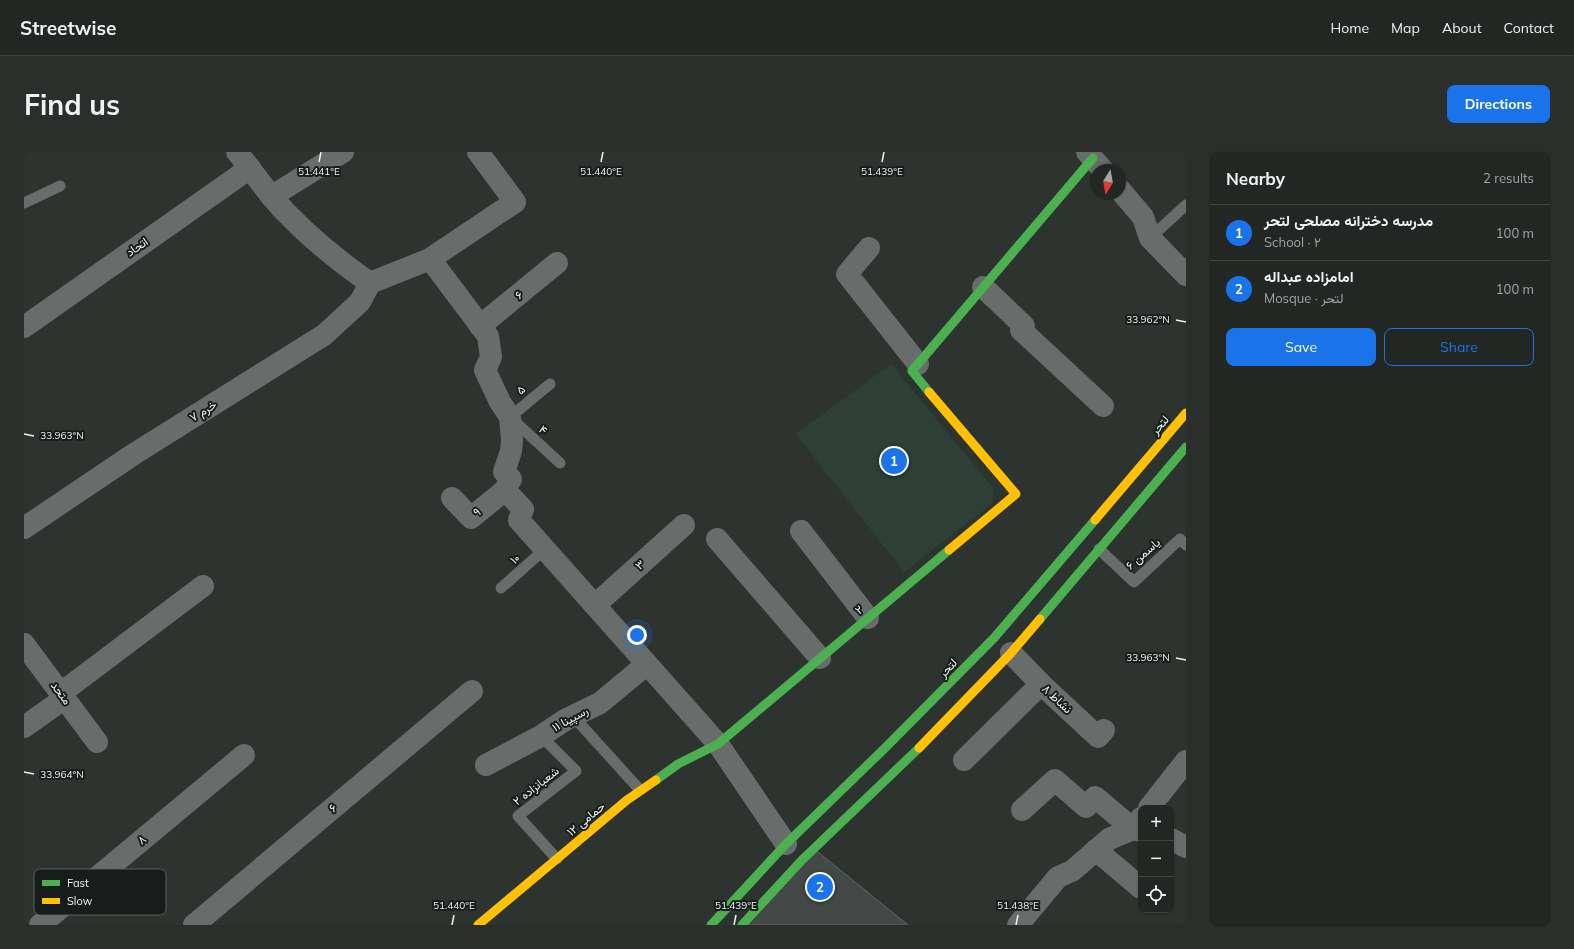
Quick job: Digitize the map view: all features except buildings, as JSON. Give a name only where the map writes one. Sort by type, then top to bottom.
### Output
[{"type":"street","points":[[272,196],[343,152]]},
{"type":"street","points":[[243,160],[272,196],[322,247],[370,283],[430,259],[515,202],[478,152]]},
{"type":"street","name":"اتحاد","points":[[24,327],[243,160]]},
{"type":"street","points":[[869,248],[847,274],[918,364],[1094,160]]},
{"type":"street","points":[[1126,197],[1143,217],[1150,238],[1186,275]]},
{"type":"street","points":[[430,259],[488,336],[491,357],[485,370],[500,402],[510,417],[512,440],[504,472],[511,479],[505,490],[523,509],[519,520],[718,744],[794,852]]},
{"type":"street","name":"۶","points":[[480,326],[558,263]]},
{"type":"street","name":"خرم ۷","points":[[24,528],[134,454],[324,335],[360,302],[370,283]]},
{"type":"street","points":[[983,287],[1024,326],[1021,330],[1104,406]]},
{"type":"street","name":"۲","points":[[718,744],[1016,494],[912,371],[918,364]]},
{"type":"street","name":"لتحر","points":[[742,925],[794,852],[894,756],[1186,413]]},
{"type":"street","name":"لتحر","points":[[711,925],[794,852],[894,756],[1011,653],[1186,447]]},
{"type":"street","name":"۹","points":[[452,498],[471,518],[505,490]]},
{"type":"street","name":"۳","points":[[595,605],[684,525]]},
{"type":"street","points":[[800,531],[868,618]]},
{"type":"street","points":[[717,539],[820,658]]},
{"type":"street","points":[[24,727],[203,586]]},
{"type":"street","name":"متحد","points":[[24,644],[97,742]]},
{"type":"street","name":"نشاط ۸","points":[[1011,653],[1041,684],[1098,737],[1104,730]]},
{"type":"street","name":"رسپینا ۱۱","points":[[486,765],[600,703],[648,664]]},
{"type":"street","points":[[964,760],[1041,684]]},
{"type":"street","name":"۶","points":[[194,925],[472,691]]},
{"type":"street","name":"حمامی ۱۲","points":[[478,925],[626,800],[678,764],[718,744]]},
{"type":"street","name":"۸","points":[[107,869],[244,755]]},
{"type":"street","points":[[1151,805],[1186,761]]},
{"type":"street","points":[[1022,810],[1055,780],[1086,807],[1095,797],[1138,826]]},
{"type":"street","points":[[1018,925],[1058,877],[1072,871],[1109,839],[1138,826]]},
{"type":"street","points":[[1174,841],[1186,847]]},
{"type":"street","points":[[1096,850],[1138,885]]},
{"type":"street","name":"۸","points":[[40,925],[52,915]]},
{"type":"lane","points":[[24,204],[60,186]]},
{"type":"lane","points":[[1150,238],[1186,205]]},
{"type":"lane","name":"۵","points":[[510,417],[550,384]]},
{"type":"lane","name":"۴","points":[[510,417],[560,463]]},
{"type":"lane","name":"یاسمن ۶","points":[[1099,549],[1134,582],[1180,538],[1186,545]]},
{"type":"lane","name":"۱۰","points":[[501,588],[545,549]]},
{"type":"lane","points":[[574,716],[640,790]]},
{"type":"lane","name":"شعبانزاده ۲","points":[[540,736],[576,771],[518,816],[557,859]]},
{"type":"shaded area","points":[[891,364],[993,488],[993,503],[904,572],[796,434]]},
{"type":"traffic: fast","points":[[929,392],[912,371],[1093,158]]},
{"type":"traffic: fast","points":[[1040,619],[1186,447]]},
{"type":"traffic: fast","points":[[711,925],[786,844],[885,748],[994,638],[1095,520]]},
{"type":"traffic: fast","points":[[656,780],[678,764],[718,744],[949,550]]},
{"type":"traffic: fast","points":[[742,925],[802,860],[919,748]]},
{"type":"traffic: slow","points":[[929,392],[1016,494],[949,550]]},
{"type":"traffic: slow","points":[[1095,520],[1186,413]]},
{"type":"traffic: slow","points":[[919,748],[1011,653],[1040,619]]},
{"type":"traffic: slow","points":[[478,925],[627,800],[656,780]]},
{"type":"place","name":"مدرسه دخترانه مصلحی لتحر","points":[[894,461]]},
{"type":"place","name":"امامزاده عبداله","points":[[820,887]]}]
